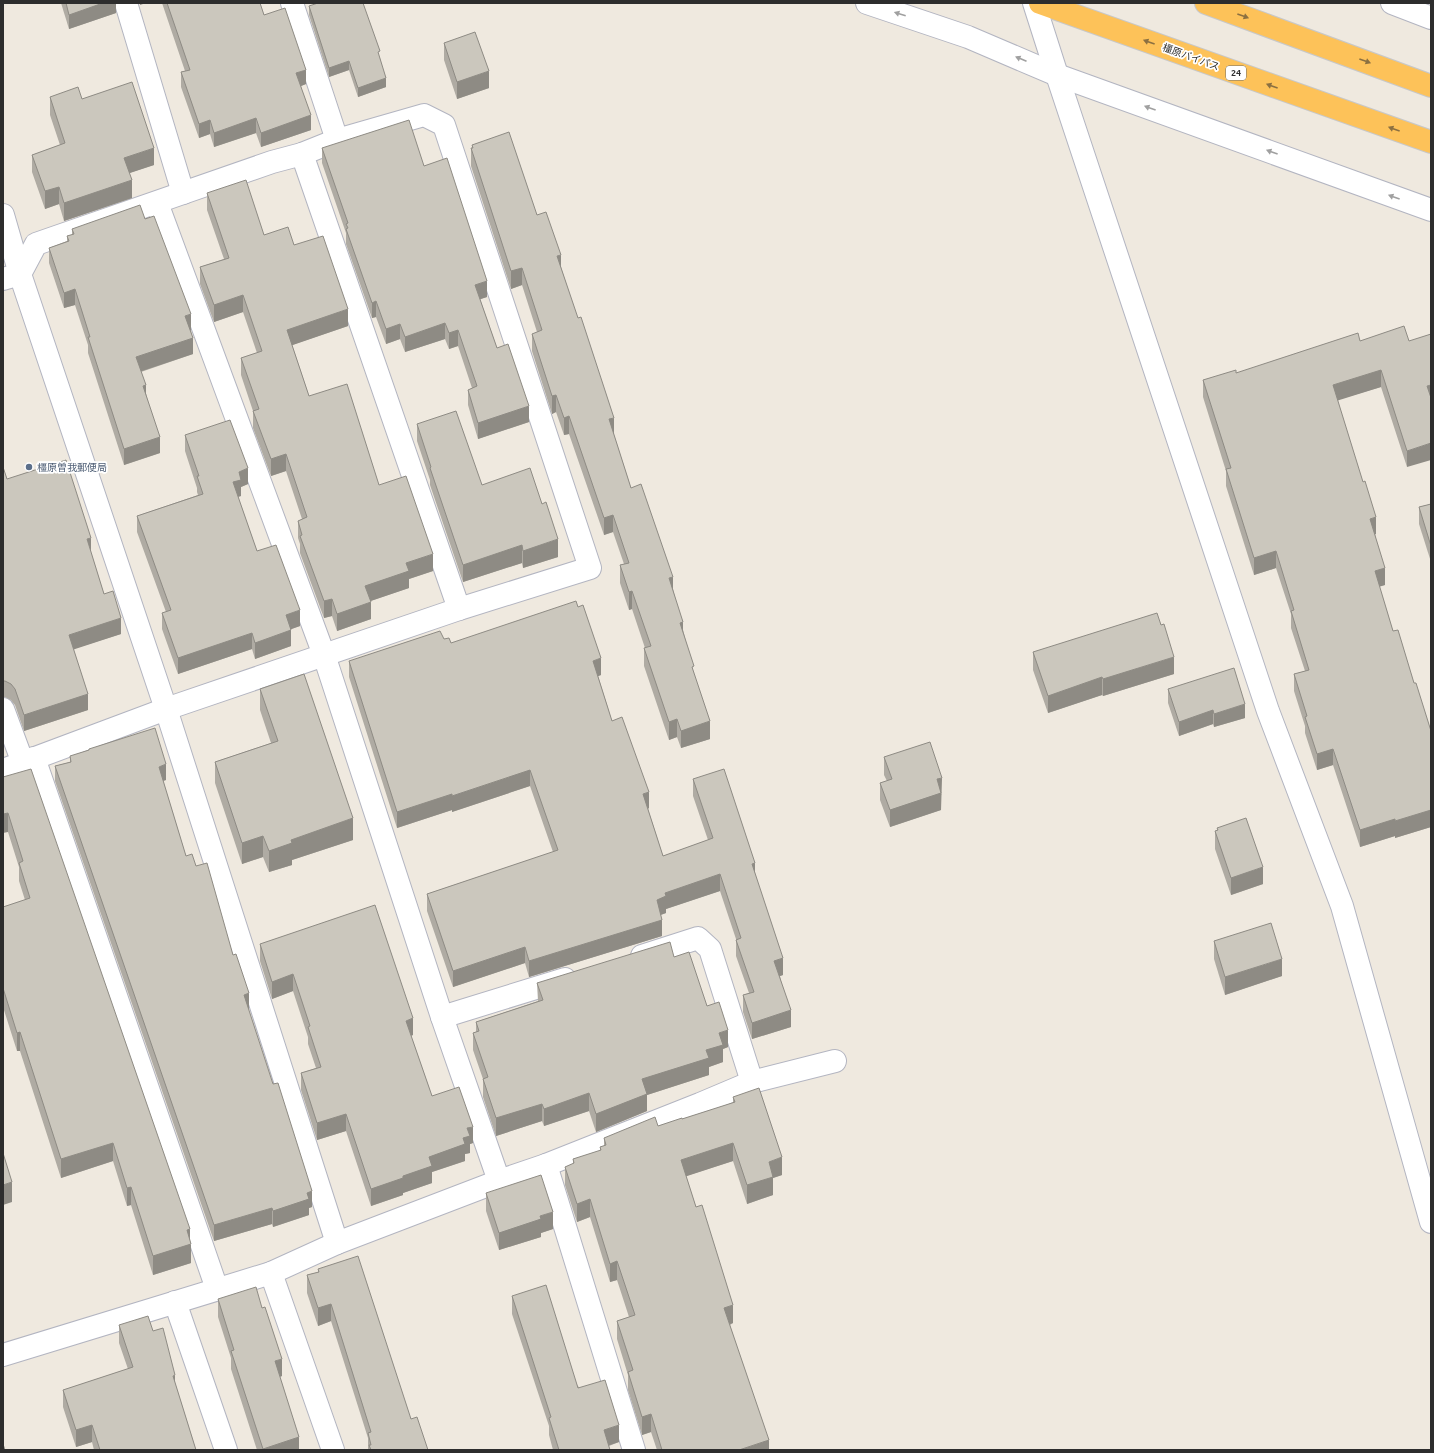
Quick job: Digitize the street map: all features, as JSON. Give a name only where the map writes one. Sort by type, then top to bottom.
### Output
[{"type":"highway","name":"橿原バイパス","points":[[1040,3],[1431,142]]},
{"type":"highway","points":[[1206,3],[1431,86]]},
{"type":"street","points":[[126,3],[183,193]]},
{"type":"street","points":[[292,3],[337,140]]},
{"type":"street","points":[[868,3],[968,36],[1057,75],[1431,210]]},
{"type":"street","points":[[1034,3],[1268,711],[1342,906],[1431,1222]]},
{"type":"street","points":[[1392,3],[1431,18]]},
{"type":"street","points":[[11,277],[36,244],[272,162],[302,154],[337,140],[424,115],[444,125],[590,568],[459,609],[166,709],[20,763]]},
{"type":"street","points":[[302,154],[459,609]]},
{"type":"street","points":[[157,203],[324,655],[442,1017],[499,1181]]},
{"type":"street","points":[[3,215],[11,277],[166,709],[337,1243]]},
{"type":"street","points":[[3,709],[20,763],[217,1289]]},
{"type":"street","points":[[623,962],[698,938],[710,949],[752,1082]]},
{"type":"street","points":[[442,1017],[585,973]]},
{"type":"street","points":[[3,1355],[271,1273],[337,1243],[499,1181],[546,1165],[752,1082],[834,1061]]},
{"type":"street","points":[[546,1165],[634,1450]]},
{"type":"street","points":[[271,1273],[333,1450]]},
{"type":"street","points":[[175,1302],[226,1450]]},
{"type":"building","points":[[66,3],[103,3],[69,15]]},
{"type":"building","points":[[167,3],[260,3],[264,15],[285,8],[306,70],[296,73],[311,115],[261,133],[256,118],[214,133],[210,120],[199,124],[181,72],[190,70]]},
{"type":"building","points":[[318,3],[363,3],[380,51],[378,52],[386,78],[358,88],[349,61],[329,68],[309,6]]},
{"type":"building","points":[[475,32],[489,71],[457,82],[444,43]]},
{"type":"building","points":[[132,82],[154,148],[124,158],[132,180],[64,203],[59,187],[45,191],[32,155],[65,143],[50,97],[78,87],[82,99]]},
{"type":"building","points":[[409,120],[424,166],[447,158],[487,281],[475,285],[497,348],[508,344],[529,406],[478,423],[468,390],[477,386],[458,330],[449,333],[445,323],[405,337],[400,324],[386,329],[376,301],[372,303],[346,229],[348,228],[346,224],[348,223],[322,148]]},
{"type":"building","points":[[509,132],[537,215],[546,212],[561,255],[557,256],[578,318],[581,317],[614,418],[609,419],[631,488],[641,484],[673,577],[669,578],[683,622],[680,623],[694,666],[692,667],[710,721],[681,731],[677,719],[669,722],[644,648],[651,646],[632,591],[629,592],[620,565],[629,563],[613,515],[604,518],[569,416],[564,418],[556,395],[552,396],[532,334],[542,330],[522,268],[511,271],[471,148],[473,148],[472,145]]},
{"type":"building","points":[[246,180],[264,235],[288,227],[294,245],[323,236],[348,309],[287,330],[309,396],[347,384],[379,485],[406,476],[433,554],[406,563],[409,571],[365,586],[371,602],[337,614],[332,599],[324,601],[300,536],[302,535],[298,521],[307,517],[286,454],[271,459],[253,411],[259,409],[241,358],[262,351],[243,295],[214,305],[200,267],[229,258],[207,193]]},
{"type":"building","points":[[140,205],[145,219],[154,216],[191,314],[185,316],[193,338],[136,357],[146,385],[143,386],[160,437],[124,449],[88,337],[90,337],[75,289],[64,293],[49,248],[69,241],[67,236],[74,234],[72,229]]},
{"type":"building","points":[[1404,326],[1409,341],[1431,334],[1431,385],[1427,386],[1431,398],[1431,443],[1407,451],[1381,370],[1333,385],[1363,482],[1365,481],[1376,517],[1370,519],[1385,568],[1375,571],[1393,631],[1398,630],[1414,683],[1416,683],[1431,731],[1431,810],[1360,830],[1333,749],[1317,754],[1305,717],[1307,716],[1294,674],[1309,670],[1291,611],[1294,610],[1276,551],[1254,558],[1226,469],[1231,468],[1203,380],[1236,370],[1236,373],[1358,333],[1360,341]]},
{"type":"building","points":[[456,411],[482,485],[530,468],[542,504],[546,502],[558,539],[523,551],[522,545],[463,565],[430,468],[431,467],[417,424]]},
{"type":"building","points":[[230,420],[248,468],[239,472],[241,480],[233,482],[257,551],[276,545],[300,610],[286,615],[291,630],[255,643],[252,633],[178,658],[162,613],[171,610],[137,516],[203,494],[197,476],[199,476],[185,435]]},
{"type":"building","points":[[66,460],[91,538],[87,539],[104,594],[113,591],[121,618],[69,635],[88,694],[24,715],[15,689],[11,684],[3,681],[3,467],[7,479]]},
{"type":"building","points":[[1431,504],[1431,546],[1419,507]]},
{"type":"building","points":[[576,601],[578,607],[583,605],[601,658],[593,661],[612,721],[622,717],[649,792],[643,794],[663,856],[713,838],[693,779],[724,769],[755,863],[752,864],[783,958],[774,961],[791,1010],[752,1023],[743,995],[754,992],[736,940],[741,938],[720,874],[665,893],[666,896],[657,900],[662,920],[529,961],[525,947],[453,971],[427,894],[558,850],[530,770],[452,796],[452,794],[397,812],[349,661],[440,631],[444,639],[449,638],[451,643]]},
{"type":"building","points":[[1157,613],[1161,625],[1164,624],[1174,657],[1103,679],[1102,677],[1048,696],[1033,652]]},
{"type":"building","points":[[1234,668],[1245,704],[1214,714],[1213,710],[1179,722],[1168,689]]},
{"type":"building","points":[[304,674],[353,818],[291,840],[292,843],[269,851],[263,836],[242,843],[215,762],[278,741],[260,689]]},
{"type":"building","points":[[155,728],[166,764],[159,767],[186,856],[192,854],[196,866],[207,863],[233,955],[236,954],[249,993],[244,995],[273,1084],[278,1083],[312,1191],[307,1193],[309,1199],[273,1211],[272,1208],[214,1225],[55,766],[71,762],[70,756]]},
{"type":"building","points":[[930,742],[942,778],[937,779],[941,793],[890,810],[880,783],[892,779],[884,757]]},
{"type":"building","points":[[31,769],[190,1229],[187,1230],[191,1244],[153,1256],[131,1187],[127,1188],[113,1143],[61,1159],[20,1032],[17,1033],[3,988],[3,907],[30,898],[19,863],[23,861],[8,813],[3,814],[3,777]]},
{"type":"building","points":[[1246,818],[1263,867],[1231,878],[1215,831],[1218,830],[1217,828]]},
{"type":"building","points":[[375,905],[413,1018],[406,1021],[432,1096],[459,1087],[473,1127],[467,1128],[470,1136],[463,1138],[465,1144],[429,1157],[432,1166],[371,1189],[346,1114],[317,1123],[301,1073],[321,1067],[308,1027],[310,1026],[293,974],[272,982],[260,944]]},
{"type":"building","points":[[1271,923],[1282,959],[1225,977],[1214,941]]},
{"type":"building","points":[[670,942],[674,957],[689,952],[707,1006],[719,1002],[728,1030],[719,1033],[723,1045],[706,1050],[709,1058],[642,1079],[647,1094],[596,1114],[589,1093],[544,1109],[542,1104],[496,1118],[483,1079],[488,1077],[473,1033],[479,1031],[476,1022],[543,1000],[537,983]]},
{"type":"building","points":[[759,1088],[782,1157],[769,1162],[773,1177],[747,1185],[733,1143],[681,1160],[696,1207],[702,1205],[733,1305],[724,1308],[769,1440],[739,1450],[662,1450],[651,1414],[642,1417],[628,1372],[633,1370],[617,1321],[635,1315],[617,1261],[610,1264],[590,1199],[577,1204],[565,1167],[574,1163],[573,1159],[601,1150],[600,1147],[606,1145],[604,1138],[655,1117],[658,1126],[735,1102],[733,1097]]},
{"type":"building","points":[[3,1153],[12,1182],[3,1185]]},
{"type":"building","points":[[541,1175],[553,1212],[540,1216],[541,1219],[499,1233],[486,1193]]},
{"type":"building","points":[[358,1256],[411,1419],[417,1417],[428,1450],[371,1450],[368,1433],[371,1432],[331,1304],[318,1308],[307,1275],[319,1272],[318,1269]]},
{"type":"building","points":[[546,1285],[578,1388],[605,1380],[619,1425],[604,1430],[610,1450],[559,1450],[549,1418],[551,1417],[512,1296]]},
{"type":"building","points":[[256,1287],[262,1308],[265,1307],[282,1359],[275,1361],[299,1437],[263,1449],[231,1351],[234,1350],[218,1299]]},
{"type":"building","points":[[148,1316],[153,1331],[163,1328],[175,1375],[173,1376],[196,1450],[100,1450],[92,1425],[76,1430],[63,1390],[133,1367],[119,1325]]},
{"type":"place","name":"橿原曽我郵便局","points":[[29,467]]}]
